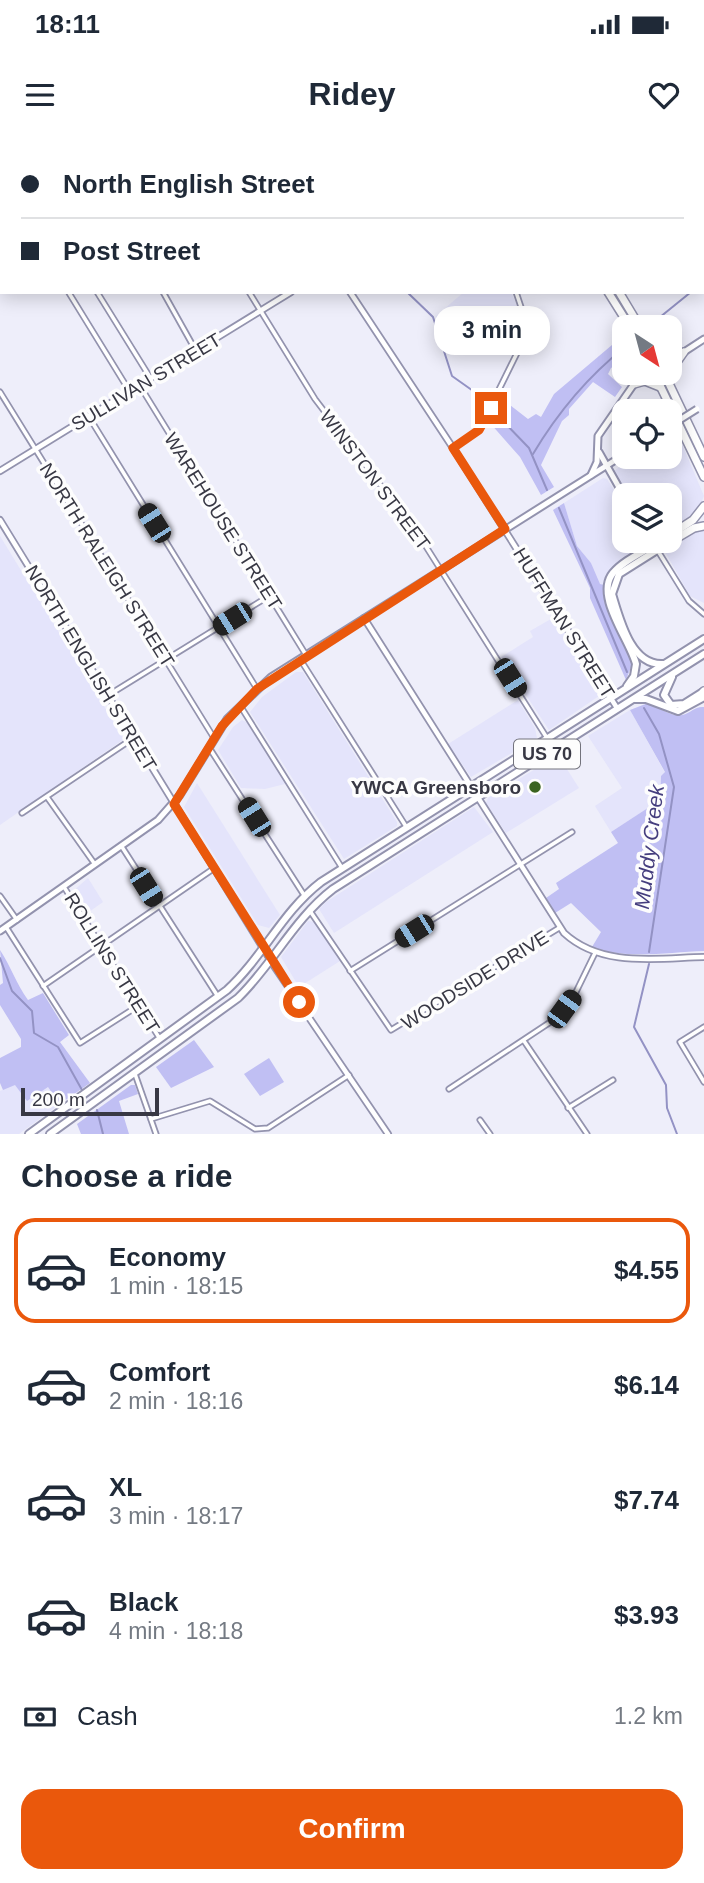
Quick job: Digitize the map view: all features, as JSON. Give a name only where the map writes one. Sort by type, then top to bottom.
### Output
[{"type":"highway","points":[[609,294],[622,315]]},
{"type":"highway","points":[[620,294],[633,315]]},
{"type":"highway","points":[[657,385],[666,388]]},
{"type":"highway","points":[[664,385],[704,457]]},
{"type":"highway","points":[[666,385],[703,477]]},
{"type":"highway","points":[[682,527],[693,520],[704,506]]},
{"type":"highway","points":[[682,533],[704,526]]},
{"type":"highway","points":[[622,692],[634,676],[636,664],[608,600],[608,583],[616,570],[642,553]]},
{"type":"highway","points":[[645,553],[619,574],[612,594],[637,655],[650,664],[665,664]]},
{"type":"highway","name":"US 70","points":[[29,1134],[237,982],[304,896],[342,868],[704,639]]},
{"type":"highway","name":"US 70","points":[[50,1134],[230,1004],[271,960],[309,909],[340,884],[704,654]]},
{"type":"highway","points":[[674,673],[664,692],[664,699],[671,705],[684,704],[704,694]]},
{"type":"highway","points":[[630,701],[646,699],[678,711],[704,694]]},
{"type":"main road","points":[[684,352],[704,339]]},
{"type":"main road","points":[[591,475],[597,462],[597,436],[633,385]]},
{"type":"main road","points":[[682,418],[704,404]]},
{"type":"main road","points":[[597,450],[617,483]]},
{"type":"main road","points":[[3,929],[158,820],[174,804],[214,738],[240,705],[257,689],[364,618],[612,463]]},
{"type":"street","points":[[70,294],[130,392]]},
{"type":"street","points":[[98,294],[151,379]]},
{"type":"street","points":[[164,294],[196,351]]},
{"type":"street","name":"WINSTON STREET","points":[[250,294],[315,399],[441,570],[547,739]]},
{"type":"street","name":"SULLIVAN STREET","points":[[0,471],[288,294]]},
{"type":"street","name":"HUFFMAN STREET","points":[[351,294],[505,529],[617,708]]},
{"type":"street","points":[[453,448],[479,430],[521,345],[524,316],[517,294]]},
{"type":"street","name":"WAREHOUSE STREET","points":[[140,386],[306,655]]},
{"type":"street","name":"NORTH RALEIGH STREET","points":[[0,392],[214,738]]},
{"type":"street","points":[[89,417],[257,689]]},
{"type":"street","name":"NORTH ENGLISH STREET","points":[[0,520],[132,739],[264,949],[388,1134]]},
{"type":"street","points":[[661,553],[689,601],[704,614]]},
{"type":"street","points":[[107,696],[269,596]]},
{"type":"street","points":[[364,618],[559,928],[576,943],[595,953],[621,958],[704,957]]},
{"type":"street","points":[[300,659],[407,828]]},
{"type":"street","points":[[240,705],[342,868]]},
{"type":"street","points":[[22,813],[132,739]]},
{"type":"street","points":[[209,747],[304,896]]},
{"type":"street","points":[[47,797],[96,865]]},
{"type":"street","points":[[309,909],[350,971],[572,832]]},
{"type":"street","points":[[122,847],[218,998]]},
{"type":"street","points":[[43,986],[214,869]]},
{"type":"street","name":"ROLLINS STREET","points":[[64,887],[160,1040]]},
{"type":"street","points":[[0,896],[17,920]]},
{"type":"street","name":"WOODSIDE DRIVE","points":[[350,971],[391,1030],[559,928]]},
{"type":"street","points":[[3,929],[80,1043],[138,1006]]},
{"type":"street","points":[[449,1088],[555,1019],[564,1009],[595,953]]},
{"type":"street","points":[[704,1027],[680,1042],[704,1082]]},
{"type":"street","points":[[524,1041],[587,1134]]},
{"type":"street","points":[[135,1074],[156,1134]]},
{"type":"street","points":[[151,1119],[210,1101],[255,1129],[268,1128],[349,1075]]},
{"type":"street","points":[[568,1108],[613,1080]]},
{"type":"street","points":[[480,1120],[490,1134]]},
{"type":"shaded area","points":[[462,294],[512,294],[520,312],[453,343],[436,316]]},
{"type":"shaded area","points":[[612,345],[612,367],[608,374],[612,378],[612,385],[622,387],[615,397],[593,382],[569,409],[569,415],[562,421],[541,465],[554,487],[541,495],[520,457],[490,423],[502,399],[528,419],[536,414],[541,417],[554,394]]},
{"type":"shaded area","points":[[682,444],[704,496],[696,514],[682,523],[682,483],[622,483],[614,471],[682,469]]},
{"type":"shaded area","points":[[603,478],[612,487],[612,553],[636,553],[614,568],[604,585],[600,585],[591,563],[577,546],[564,503]]},
{"type":"shaded area","points":[[564,503],[577,546],[591,563],[600,584],[604,585],[604,597],[633,662],[626,680],[590,598],[590,588],[553,510]]},
{"type":"shaded area","points":[[704,528],[704,603],[690,596],[666,553],[682,553],[682,538],[692,531]]},
{"type":"shaded area","points":[[0,536],[124,739],[0,825]]},
{"type":"shaded area","points":[[556,616],[602,694],[549,730],[501,657],[533,637],[530,631]]},
{"type":"shaded area","points":[[296,672],[303,672],[397,822],[397,826],[344,859],[250,712],[262,697]]},
{"type":"shaded area","points":[[518,700],[535,728],[537,738],[471,777],[448,744]]},
{"type":"shaded area","points":[[648,703],[677,715],[704,707],[704,951],[633,954],[592,947],[601,932],[571,903],[555,913],[546,898],[559,889],[556,883],[618,843],[611,832],[660,800],[661,776],[665,772],[630,710]]},
{"type":"shaded area","points":[[630,710],[665,773],[661,776],[660,800],[611,832],[595,806],[622,788],[588,736]]},
{"type":"shaded area","points":[[242,720],[248,723],[285,784],[265,789],[241,788],[218,750],[233,727]]},
{"type":"shaded area","points":[[558,755],[579,788],[506,833],[486,803],[488,798]]},
{"type":"shaded area","points":[[197,783],[280,915],[269,928],[258,925],[184,807]]},
{"type":"shaded area","points":[[474,807],[493,832],[334,933],[319,909],[326,902]]},
{"type":"shaded area","points":[[88,878],[103,902],[86,914],[72,892]]},
{"type":"shaded area","points":[[308,921],[315,922],[340,961],[299,987],[281,957]]},
{"type":"shaded area","points":[[0,950],[28,1000],[43,993],[69,1035],[60,1042],[90,1083],[60,1104],[48,1087],[27,1101],[15,1085],[3,1090],[0,1083],[0,1058],[21,1047],[21,1039],[0,1005],[0,985],[3,983]]},
{"type":"shaded area","points":[[194,1040],[214,1067],[171,1088],[156,1067]]},
{"type":"shaded area","points":[[269,1058],[284,1082],[260,1096],[244,1074]]},
{"type":"shaded area","points":[[15,1084],[48,1086],[60,1104],[19,1134],[0,1134],[0,1091]]},
{"type":"shaded area","points":[[131,1085],[135,1085],[138,1094],[119,1101],[129,1134],[81,1134],[77,1124]]},
{"type":"waterway","points":[[409,294],[433,317],[452,376],[476,393],[529,448],[547,490]]},
{"type":"waterway","name":"Muddy Creek","points":[[663,315],[689,294]]},
{"type":"waterway","name":"Muddy Creek","points":[[533,454],[574,396],[612,359]]},
{"type":"waterway","name":"Muddy Creek","points":[[559,508],[627,672]]},
{"type":"waterway","name":"Muddy Creek","points":[[644,708],[659,734],[674,787],[649,952]]},
{"type":"waterway","points":[[0,958],[12,991],[32,1011],[34,1033],[58,1047],[82,1090]]},
{"type":"waterway","name":"Muddy Creek","points":[[649,964],[634,1027],[666,1085],[667,1108],[677,1134]]},
{"type":"waterway","points":[[97,1110],[103,1134]]},
{"type":"place","name":"YWCA Greensboro","points":[[535,787]]},
{"type":"route","points":[[299,1002],[174,804],[222,726],[240,705],[271,677],[505,529],[453,448],[479,430],[491,408]]}]
